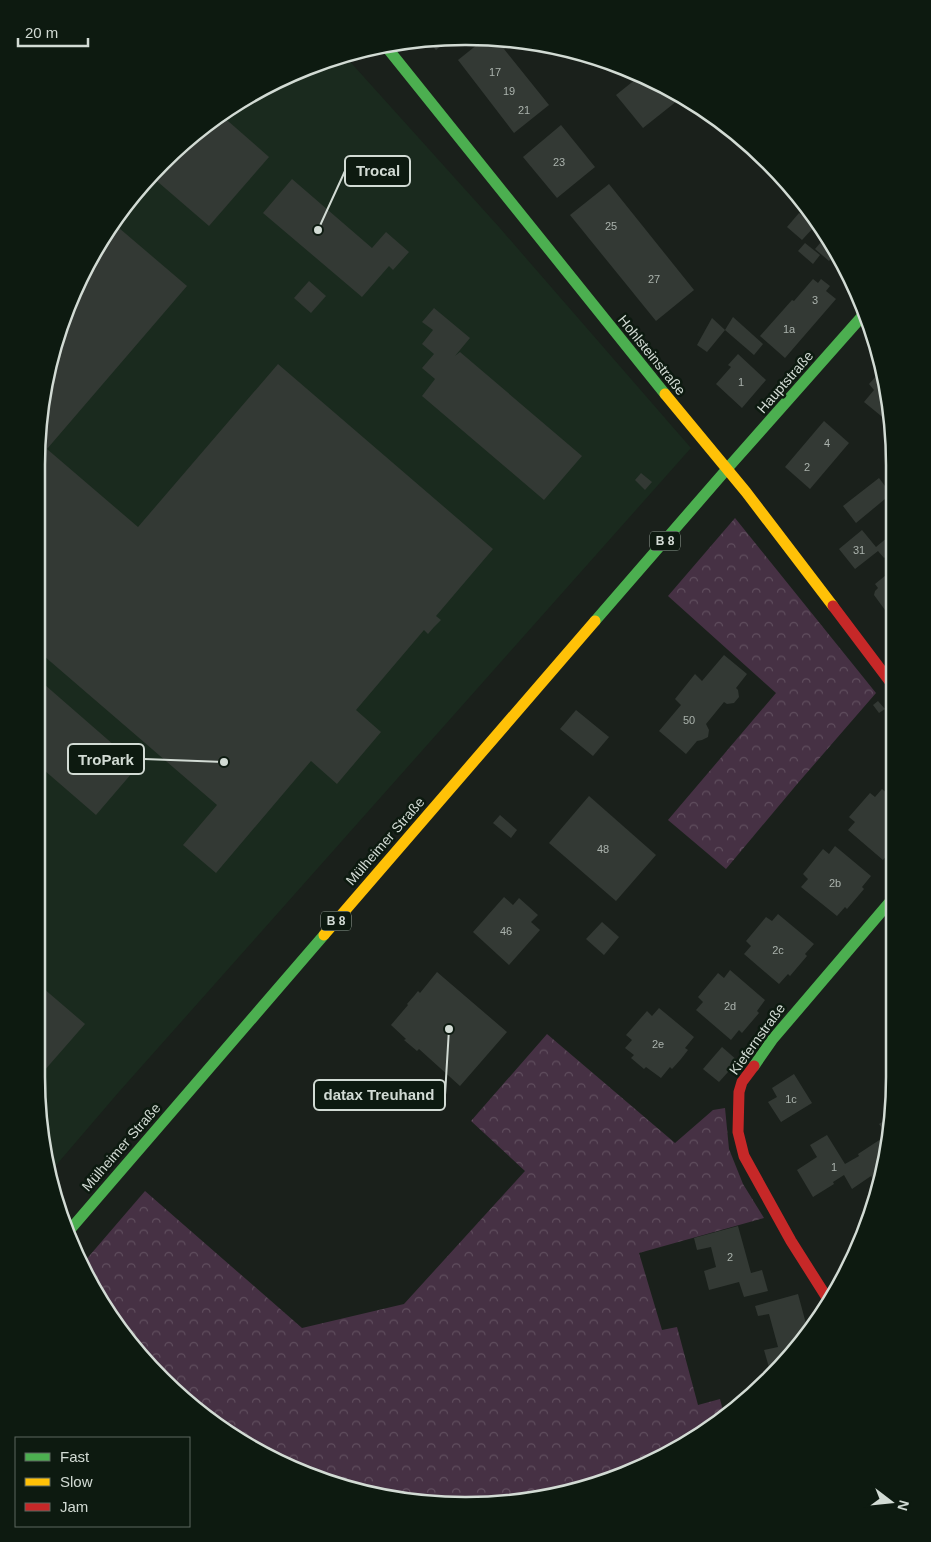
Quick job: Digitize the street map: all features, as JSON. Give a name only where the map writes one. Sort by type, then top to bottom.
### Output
[{"type":"street","name":"Hohlsteinstraße","points":[[390,52],[628,350],[746,492],[886,676]]},
{"type":"street","name":"Hauptstraße","points":[[726,470],[860,320]]},
{"type":"street","name":"Mülheimer Straße","points":[[73,1226],[726,470]]},
{"type":"street","name":"Kiefernstraße","points":[[825,1295],[791,1241],[744,1156],[738,1132],[739,1092],[742,1082],[772,1040],[886,906]]},
{"type":"shaded area","points":[[350,61],[499,227],[691,448],[118,1093],[55,1167],[46,1104],[45,1076],[45,466],[46,438],[53,383],[67,330],[88,280],[116,232],[149,188],[188,149],[255,101],[305,77]]},
{"type":"green space","points":[[735,518],[876,693],[726,869],[668,820],[776,693],[668,596]]},
{"type":"green space","points":[[547,1034],[675,1143],[713,1110],[725,1108],[729,1149],[743,1184],[764,1218],[639,1253],[662,1330],[677,1327],[698,1405],[720,1399],[723,1409],[676,1441],[651,1454],[601,1475],[548,1489],[493,1496],[466,1497],[411,1493],[357,1483],[305,1465],[255,1441],[188,1393],[149,1354],[132,1332],[101,1287],[87,1259],[145,1191],[302,1328],[404,1304],[525,1171],[471,1121]]},
{"type":"building","points":[[476,45],[506,47],[504,49],[549,105],[514,133],[458,60]]},
{"type":"building","points":[[441,46],[436,50],[433,47]]},
{"type":"building","points":[[634,81],[677,101],[643,128],[616,95]]},
{"type":"building","points":[[227,120],[269,157],[209,226],[156,180],[188,149]]},
{"type":"building","points":[[561,125],[595,167],[557,198],[523,157]]},
{"type":"building","points":[[292,179],[372,248],[386,232],[409,252],[393,270],[389,266],[362,297],[263,213]]},
{"type":"building","points":[[609,184],[694,290],[656,321],[570,215]]},
{"type":"building","points":[[799,213],[813,229],[802,240],[787,227]]},
{"type":"building","points":[[119,228],[187,286],[47,449],[138,527],[278,364],[493,549],[436,616],[441,620],[428,634],[424,630],[356,710],[381,732],[337,784],[311,761],[216,873],[183,845],[217,805],[45,657],[45,466],[46,438],[53,383],[67,330],[77,305],[101,255]]},
{"type":"building","points":[[821,242],[832,258],[829,261],[815,249]]},
{"type":"building","points":[[805,243],[820,255],[813,264],[798,251]]},
{"type":"building","points":[[813,279],[818,283],[821,279],[830,286],[826,291],[836,299],[785,358],[760,336]]},
{"type":"building","points":[[309,281],[326,296],[311,313],[294,298]]},
{"type":"building","points":[[434,308],[470,338],[455,356],[460,352],[582,456],[544,500],[422,396],[435,379],[422,368],[434,354],[422,344],[433,330],[422,322]]},
{"type":"building","points":[[733,317],[763,344],[754,355],[725,330]]},
{"type":"building","points":[[712,318],[725,330],[707,352],[697,345]]},
{"type":"building","points":[[738,354],[766,380],[742,408],[716,384],[731,367],[728,365]]},
{"type":"building","points":[[876,376],[883,417],[864,402],[874,390],[869,384]]},
{"type":"building","points":[[824,421],[849,443],[810,489],[785,467]]},
{"type":"building","points":[[641,473],[652,482],[645,490],[635,480]]},
{"type":"building","points":[[879,478],[886,487],[886,498],[856,523],[843,506]]},
{"type":"building","points":[[862,530],[876,547],[886,539],[886,556],[884,558],[878,551],[855,569],[839,549]]},
{"type":"building","points":[[886,575],[885,610],[874,595],[878,588],[875,584]]},
{"type":"building","points":[[724,655],[747,674],[736,688],[739,697],[734,703],[727,704],[724,702],[706,724],[709,730],[708,737],[697,741],[686,754],[659,731],[681,705],[675,699],[695,674],[702,681]]},
{"type":"building","points":[[45,685],[138,766],[96,815],[45,771]]},
{"type":"building","points":[[878,701],[885,709],[879,713],[873,705]]},
{"type":"building","points":[[576,710],[609,737],[593,756],[560,729]]},
{"type":"building","points":[[882,789],[886,792],[886,856],[883,860],[848,830],[855,822],[849,817],[870,793],[875,797]]},
{"type":"building","points":[[589,796],[656,855],[616,901],[549,843]]},
{"type":"building","points":[[500,815],[517,830],[511,838],[493,823]]},
{"type":"building","points":[[835,846],[871,876],[862,887],[864,889],[847,909],[845,907],[837,916],[801,887],[808,879],[803,874],[823,849],[829,854]]},
{"type":"building","points":[[504,897],[513,905],[519,898],[538,915],[531,922],[540,930],[509,965],[473,932]]},
{"type":"building","points":[[778,914],[814,944],[805,954],[807,956],[790,976],[788,974],[779,984],[744,954],[751,946],[746,941],[766,917],[772,921]]},
{"type":"building","points":[[602,922],[619,937],[604,955],[586,939]]},
{"type":"building","points":[[730,970],[765,1000],[757,1011],[759,1013],[742,1033],[739,1030],[731,1040],[696,1010],[703,1002],[698,997],[718,973],[724,978]]},
{"type":"building","points":[[437,972],[507,1032],[460,1086],[419,1049],[417,1051],[404,1040],[406,1039],[391,1025],[418,991],[420,993]]},
{"type":"building","points":[[45,990],[85,1024],[45,1070]]},
{"type":"building","points":[[659,1008],[694,1037],[685,1048],[688,1050],[681,1059],[672,1069],[670,1067],[661,1078],[646,1067],[644,1069],[631,1058],[634,1055],[625,1048],[632,1040],[626,1035],[647,1011],[652,1016]]},
{"type":"building","points":[[722,1047],[738,1061],[719,1082],[703,1069]]},
{"type":"building","points":[[794,1074],[812,1103],[781,1122],[768,1102],[777,1097],[772,1088]]},
{"type":"building","points":[[827,1135],[845,1164],[859,1156],[858,1154],[881,1139],[873,1179],[871,1176],[852,1189],[844,1175],[833,1182],[834,1184],[813,1197],[797,1170],[817,1157],[810,1145]]},
{"type":"building","points":[[738,1226],[751,1273],[762,1270],[768,1291],[744,1297],[739,1282],[709,1290],[704,1271],[716,1267],[711,1247],[697,1250],[694,1238]]},
{"type":"building","points":[[798,1294],[806,1323],[769,1368],[764,1350],[778,1347],[769,1314],[758,1316],[755,1306]]},
{"type":"traffic: fast","points":[[390,52],[665,394]]},
{"type":"traffic: fast","points":[[595,621],[860,319]]},
{"type":"traffic: fast","points":[[754,1066],[772,1040],[886,906]]},
{"type":"traffic: fast","points":[[73,1226],[324,935]]},
{"type":"traffic: slow","points":[[665,394],[746,492],[833,606]]},
{"type":"traffic: slow","points":[[324,935],[595,621]]},
{"type":"traffic: jam","points":[[833,606],[886,676]]},
{"type":"traffic: jam","points":[[754,1066],[742,1082],[739,1092],[738,1132],[744,1156],[791,1241],[825,1295]]},
{"type":"place","name":"Trocal","points":[[318,230]]},
{"type":"place","name":"TroPark","points":[[224,762]]},
{"type":"place","name":"datax Treuhand","points":[[449,1029]]}]
